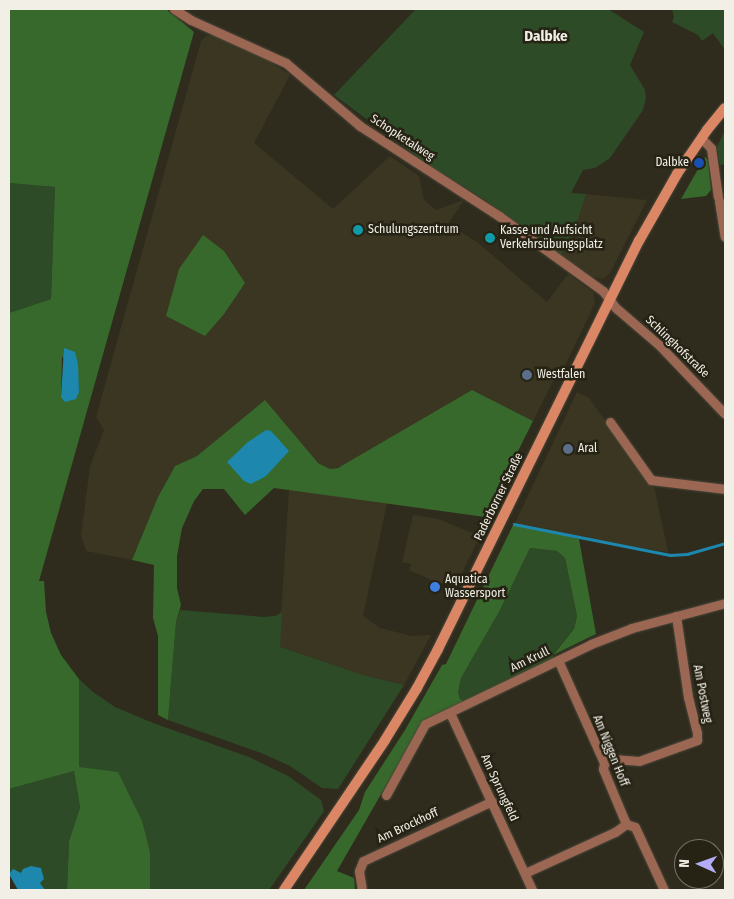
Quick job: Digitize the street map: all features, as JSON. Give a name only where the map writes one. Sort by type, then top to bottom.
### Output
[{"type":"main road","name":"Paderborner Straße","points":[[284,890],[386,740],[430,664],[610,299],[662,199],[701,138],[725,108]]},
{"type":"street","name":"Schopketalweg","points":[[174,9],[191,20],[286,64],[360,126],[499,216],[603,291],[610,299]]},
{"type":"street","points":[[701,138],[710,148],[725,238]]},
{"type":"street","name":"Schlinghofstraße","points":[[610,299],[622,314],[682,368],[725,414]]},
{"type":"street","points":[[610,422],[651,480],[725,489]]},
{"type":"street","name":"Am Krull","points":[[386,794],[425,724],[558,660],[632,628],[725,603]]},
{"type":"street","name":"Am Postweg","points":[[604,762],[612,759],[639,760],[697,740],[698,732],[690,704],[676,616]]},
{"type":"street","name":"Am Niggen Hoff","points":[[558,660],[604,762],[603,769],[626,824],[635,827],[664,890]]},
{"type":"street","name":"Am Sprungfeld","points":[[450,713],[532,890]]},
{"type":"street","name":"Am Brockhoff","points":[[362,890],[359,871],[364,861],[492,801]]},
{"type":"street","points":[[525,873],[615,832],[626,824]]},
{"type":"shaded area","points":[[213,35],[261,56],[290,75],[254,143],[333,209],[390,156],[419,176],[424,200],[436,210],[464,200],[448,224],[477,242],[547,302],[568,274],[593,292],[595,303],[562,372],[558,371],[533,421],[472,390],[345,466],[330,469],[314,460],[264,401],[197,456],[175,466],[158,497],[132,560],[86,551],[81,535],[90,466],[104,430],[96,417],[201,41],[206,36]]},
{"type":"shaded area","points":[[586,194],[647,200],[610,273],[603,279],[593,277],[561,255],[579,217]]},
{"type":"shaded area","points":[[577,392],[589,398],[655,490],[668,552],[579,539],[515,523]]},
{"type":"shaded area","points":[[289,489],[387,503],[363,616],[380,628],[412,636],[431,635],[404,685],[363,675],[279,647]]},
{"type":"shaded area","points":[[413,515],[438,519],[480,536],[454,590],[409,570],[411,564],[402,562]]},
{"type":"green space","points":[[9,9],[166,9],[194,32],[39,581],[44,581],[46,612],[51,633],[61,655],[79,679],[79,767],[118,772],[142,821],[150,852],[150,890],[67,890],[69,841],[80,808],[74,771],[9,789],[9,313],[51,299],[55,187],[9,183]],"holes":[[[62,356],[78,382],[79,392],[61,397]]]},
{"type":"green space","points":[[416,9],[608,9],[644,32],[630,65],[645,90],[646,98],[643,110],[610,158],[595,168],[583,170],[571,193],[586,194],[579,217],[561,255],[485,200],[430,166],[334,95]]},
{"type":"green space","points":[[672,9],[725,9],[725,50],[713,33],[702,41],[698,35],[672,22],[674,17]]},
{"type":"green space","points":[[725,130],[725,164],[720,165],[717,147]]},
{"type":"green space","points":[[705,157],[708,160],[711,190],[706,196],[681,199]]},
{"type":"green space","points":[[9,183],[55,187],[51,299],[9,313]]},
{"type":"green space","points":[[203,235],[224,251],[245,283],[224,314],[205,336],[166,316],[179,269]]},
{"type":"green space","points":[[472,390],[533,421],[485,517],[274,488],[245,515],[224,489],[203,489],[194,501],[182,528],[177,556],[177,588],[181,605],[176,622],[168,720],[158,715],[158,636],[153,618],[154,565],[132,560],[158,497],[175,466],[197,456],[265,400],[318,463],[330,469],[338,468]]},
{"type":"green space","points":[[514,523],[579,539],[596,634],[553,655],[574,629],[577,616],[565,558],[557,551],[530,548],[499,612],[461,678],[458,692],[460,699],[465,702],[423,721],[337,871],[354,878],[355,890],[304,890],[359,810],[365,792],[405,730],[442,665],[446,664]]},
{"type":"green space","points":[[530,548],[557,551],[565,558],[577,616],[574,629],[553,654],[553,659],[465,702],[460,699],[458,692],[461,678],[499,612]]},
{"type":"green space","points":[[180,610],[264,617],[275,616],[282,612],[280,647],[363,675],[404,685],[338,789],[322,788],[290,766],[261,753],[168,720],[176,622]]},
{"type":"green space","points":[[79,679],[93,692],[115,707],[153,723],[249,757],[288,776],[321,800],[324,811],[269,890],[150,890],[150,852],[79,767]]},
{"type":"green space","points":[[74,771],[80,809],[69,841],[67,890],[45,890],[13,870],[9,873],[9,789]]},
{"type":"water","points":[[64,348],[75,352],[78,364],[79,392],[76,399],[65,402],[61,397]]},
{"type":"water","points":[[266,430],[271,431],[289,451],[266,476],[251,484],[244,481],[227,462],[248,442]]},
{"type":"water","points":[[31,866],[41,868],[44,879],[40,883],[45,890],[18,890],[9,874],[13,869],[21,873],[23,869]]},
{"type":"waterway","points":[[514,524],[670,555],[687,554],[725,543]]},
{"type":"place","name":"Dalbke","points":[[699,163]]},
{"type":"place","name":"Schulungszentrum","points":[[358,230]]},
{"type":"place","name":"Kasse und Aufsicht Verkehrsübungsplatz","points":[[490,238]]},
{"type":"place","name":"Westfalen","points":[[527,375]]},
{"type":"place","name":"Aral","points":[[568,449]]},
{"type":"place","name":"Aquatica Wassersport","points":[[435,587]]},
{"type":"district","name":"Dalbke","points":[[546,37]]}]
